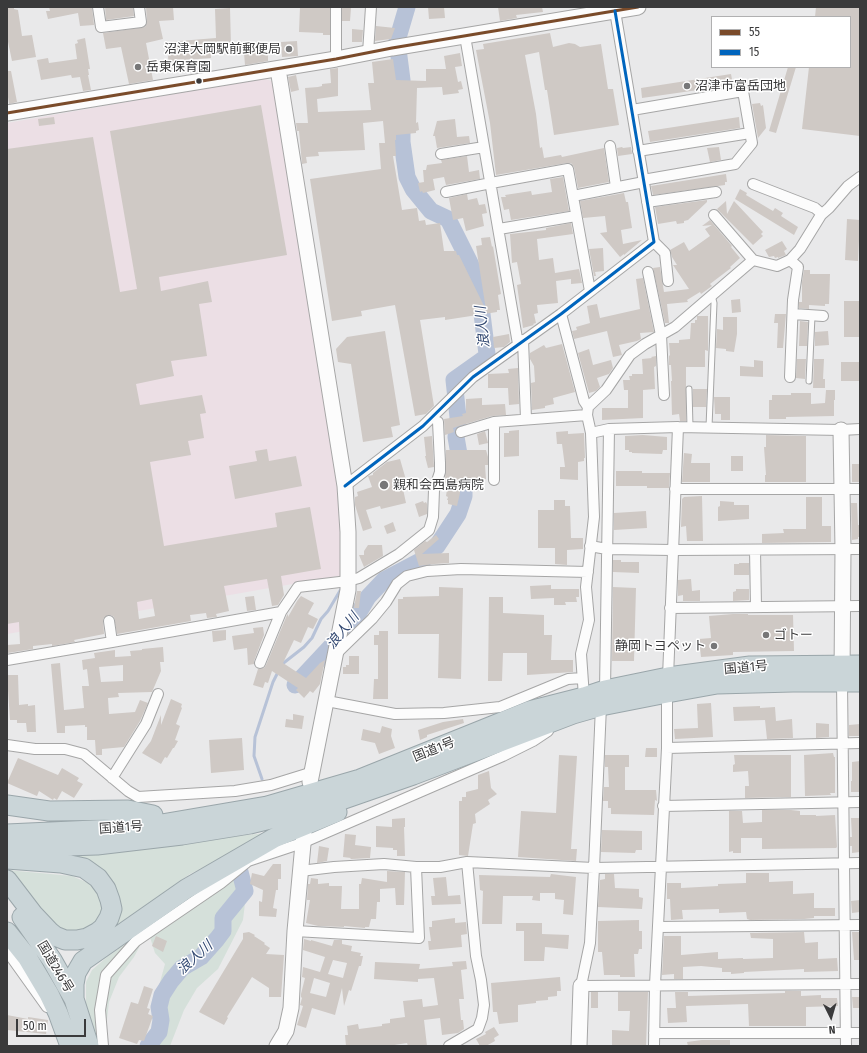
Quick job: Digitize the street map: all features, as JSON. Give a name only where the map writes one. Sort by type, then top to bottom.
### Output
[{"type":"highway","name":"国道1号","points":[[7,834],[138,828],[267,806],[360,780],[529,711],[584,697],[603,698],[750,666],[851,674]]},
{"type":"highway","name":"国道1号","points":[[7,848],[97,845],[182,835],[250,824],[295,813],[344,799],[413,775],[573,714],[603,698]]},
{"type":"highway","points":[[36,955],[56,966],[69,965],[83,961],[186,888],[274,838],[402,786],[413,775]]},
{"type":"highway","points":[[7,822],[111,820],[153,815],[222,803],[334,780],[360,780]]},
{"type":"highway","points":[[7,805],[49,811],[128,810],[153,815]]},
{"type":"highway","points":[[7,858],[61,863],[84,868],[98,878],[106,889],[112,909],[103,928],[98,932],[87,938],[65,940],[50,932],[33,914],[7,880]]},
{"type":"highway","name":"国道246号","points":[[7,896],[56,966],[74,1000],[88,1046]]},
{"type":"highway","name":"国道246号","points":[[7,916],[36,955],[60,995],[69,1018],[77,1046]]},
{"type":"highway","points":[[7,932],[27,957],[49,994],[70,1046]]},
{"type":"highway","points":[[74,1000],[76,973],[83,961]]},
{"type":"street","points":[[98,7],[101,27],[141,22],[139,7]]},
{"type":"street","points":[[336,7],[336,59]]},
{"type":"street","points":[[368,53],[370,7]]},
{"type":"street","points":[[7,113],[278,69],[397,47],[618,9],[638,7]]},
{"type":"street","points":[[618,9],[638,151],[654,242],[665,253],[668,281]]},
{"type":"street","points":[[465,36],[498,229],[521,342],[526,419]]},
{"type":"street","points":[[7,745],[35,749],[65,749],[84,754],[128,791],[138,797],[235,791],[312,777],[348,590],[348,532],[345,486],[278,69]]},
{"type":"street","points":[[573,196],[735,164],[752,143],[743,91],[632,110]]},
{"type":"street","points":[[638,151],[750,133]]},
{"type":"street","points":[[610,146],[616,187]]},
{"type":"street","points":[[441,154],[484,147]]},
{"type":"street","points":[[446,192],[568,170],[590,291]]},
{"type":"street","points":[[714,216],[753,260],[777,266],[790,260],[800,249],[822,214],[830,208],[848,186],[860,178]]},
{"type":"street","points":[[753,184],[815,208],[822,214]]},
{"type":"street","points":[[647,202],[716,192]]},
{"type":"street","points":[[498,229],[576,216]]},
{"type":"street","points":[[345,486],[423,426],[473,377],[561,314],[654,242]]},
{"type":"street","points":[[461,432],[494,422],[588,411],[606,390],[630,355],[645,344],[675,327],[753,260]]},
{"type":"street","points":[[790,260],[798,267],[792,314],[790,377]]},
{"type":"street","points":[[648,272],[660,336],[664,395]]},
{"type":"street","points":[[561,314],[588,411],[590,433],[594,517],[586,587],[589,620],[581,654],[584,697]]},
{"type":"street","points":[[792,314],[823,316]]},
{"type":"street","points":[[260,663],[280,612],[298,587],[348,581],[359,578],[399,554],[429,530],[433,517],[434,490],[440,472],[438,422]]},
{"type":"street","points":[[494,422],[494,480]]},
{"type":"street","points":[[654,1046],[655,985],[667,748],[670,608],[678,427]]},
{"type":"street","points":[[590,433],[609,428],[710,427],[842,430],[860,429]]},
{"type":"street","points":[[579,1046],[581,986],[590,943],[603,698],[609,428]]},
{"type":"street","points":[[842,430],[842,606],[851,674],[842,744],[846,1046]]},
{"type":"street","points":[[675,489],[860,489]]},
{"type":"street","points":[[590,546],[607,549],[672,550],[860,549]]},
{"type":"street","points":[[755,550],[756,606]]},
{"type":"street","points":[[336,651],[372,619],[386,602],[397,584],[407,576],[427,571],[461,569],[588,572]]},
{"type":"street","points":[[670,608],[860,606]]},
{"type":"street","points":[[7,660],[280,612]]},
{"type":"street","points":[[109,621],[112,642]]},
{"type":"street","points":[[327,702],[395,714],[444,713],[500,707],[568,679],[582,678]]},
{"type":"street","points":[[112,778],[146,724],[158,694]]},
{"type":"street","points":[[103,1046],[100,1010],[106,975],[136,941],[221,883],[248,861],[503,756],[533,741],[573,714]]},
{"type":"street","points":[[667,748],[860,743]]},
{"type":"street","points":[[663,806],[860,802]]},
{"type":"street","points":[[277,1046],[286,1031],[291,1008],[295,932],[303,838]]},
{"type":"street","points":[[449,1046],[478,1029],[482,1018],[484,1005],[476,956],[467,862]]},
{"type":"street","points":[[300,871],[384,864],[416,867],[440,867],[467,862],[594,868],[860,863]]},
{"type":"street","points":[[295,932],[419,938],[416,867]]},
{"type":"street","points":[[658,927],[860,926]]},
{"type":"street","points":[[7,951],[51,1013],[63,1046]]},
{"type":"street","points":[[581,986],[860,984]]},
{"type":"street","points":[[654,1033],[860,1033]]},
{"type":"lane","points":[[710,427],[714,302],[712,295]]},
{"type":"lane","points":[[809,381],[812,316]]},
{"type":"lane","points":[[689,389],[690,427]]},
{"type":"shaded area","points":[[263,78],[274,82],[341,486],[344,575],[7,634],[7,123]]},
{"type":"shaded area","points":[[275,832],[190,874],[117,925],[116,897],[105,880],[43,857]]},
{"type":"shaded area","points":[[7,870],[72,876],[93,885],[104,904],[102,916],[94,928],[77,932],[57,928],[7,874]]},
{"type":"shaded area","points":[[236,876],[246,895],[243,920],[218,969],[197,988],[184,1010],[170,1046],[140,1046],[150,1037],[159,1012],[152,1004],[157,993],[165,964],[155,953],[149,934]]},
{"type":"shaded area","points":[[135,937],[144,938],[134,957],[119,977],[109,1002],[105,1036],[98,1046],[86,1024],[86,982],[92,970]]},
{"type":"building","points":[[7,7],[14,7],[14,9],[18,10],[22,36],[32,35],[36,57],[12,61],[7,37]]},
{"type":"building","points":[[49,7],[92,7],[94,25],[80,26],[78,13],[48,19],[46,11],[50,11]]},
{"type":"building","points":[[105,7],[133,7],[134,16],[106,20]]},
{"type":"building","points":[[146,7],[173,7],[174,20],[159,21],[163,39],[146,43],[153,80],[129,84],[121,47],[106,49],[103,33],[145,27],[147,22]]},
{"type":"building","points":[[300,7],[330,7],[330,35],[323,35],[323,33],[299,32]]},
{"type":"building","points":[[428,7],[444,7],[445,18],[429,19]]},
{"type":"building","points":[[498,7],[542,7],[543,12],[516,15],[517,18],[500,21]]},
{"type":"building","points":[[816,7],[860,7],[860,136],[802,129],[809,68],[851,68],[851,16],[815,16]]},
{"type":"building","points":[[230,8],[231,46],[210,46],[211,58],[185,60],[186,68],[169,69],[167,42],[216,38],[215,9]]},
{"type":"building","points":[[342,8],[351,8],[350,21],[342,21]]},
{"type":"building","points":[[376,26],[395,28],[391,39],[375,41]]},
{"type":"building","points":[[352,29],[363,30],[362,42],[352,42]]},
{"type":"building","points":[[550,33],[553,47],[569,43],[580,47],[601,44],[608,89],[613,89],[619,125],[554,135],[539,52],[525,55],[536,114],[540,148],[542,147],[544,158],[561,155],[562,157],[604,148],[609,182],[578,188],[574,167],[571,163],[496,175],[490,123],[476,50],[484,49],[483,44]]},
{"type":"building","points":[[85,38],[90,69],[88,69],[88,75],[91,90],[83,91],[80,77],[72,78],[71,75],[41,80],[37,60],[48,58],[49,63],[77,59],[75,44],[78,43],[77,40]]},
{"type":"building","name":"沼津大岡駅前郵便局","points":[[297,41],[298,56],[282,57],[281,42]]},
{"type":"building","points":[[268,52],[268,61],[245,65],[244,53]]},
{"type":"building","points":[[460,53],[462,66],[455,67],[458,82],[461,81],[463,89],[458,90],[459,93],[443,95],[442,87],[417,88],[416,123],[418,122],[419,130],[416,131],[416,133],[396,135],[396,156],[393,156],[402,210],[417,208],[419,221],[425,220],[426,225],[440,223],[444,251],[456,251],[457,255],[459,255],[486,310],[476,246],[482,245],[481,238],[490,237],[492,247],[493,246],[501,294],[498,295],[500,310],[497,310],[497,312],[445,320],[445,317],[420,320],[434,406],[426,414],[415,416],[395,305],[361,311],[362,316],[332,321],[310,179],[381,169],[379,143],[385,143],[383,121],[363,123],[365,150],[318,152],[319,156],[306,157],[307,163],[302,164],[299,131],[297,131],[296,123],[308,123],[305,88],[318,87],[322,86],[322,84],[331,83],[330,69],[338,68],[338,96],[317,99],[318,112],[371,110],[368,83],[374,83],[372,62],[393,59],[396,80],[426,81],[426,69],[446,69],[444,56]]},
{"type":"building","points":[[788,68],[796,68],[776,133],[769,131]]},
{"type":"building","points":[[7,71],[11,71],[17,102],[9,104],[7,90]]},
{"type":"building","name":"沼津市富岳団地","points":[[731,74],[733,85],[642,98],[641,88]]},
{"type":"building","points":[[296,75],[299,90],[291,92],[288,77]]},
{"type":"building","points":[[760,103],[761,106],[763,105],[766,128],[758,138],[752,104]]},
{"type":"building","points":[[261,105],[287,255],[159,277],[161,291],[208,281],[212,302],[199,304],[207,356],[171,361],[174,376],[136,384],[140,405],[202,395],[206,413],[200,414],[204,438],[188,441],[191,455],[150,462],[164,546],[277,527],[275,513],[310,507],[321,569],[281,576],[284,595],[278,605],[272,606],[267,579],[224,586],[229,611],[216,614],[217,617],[207,618],[206,613],[190,615],[191,621],[117,634],[114,617],[108,615],[103,619],[104,634],[74,640],[75,642],[52,646],[52,644],[33,646],[33,649],[8,653],[7,645],[20,644],[19,622],[7,624],[7,149],[93,137],[120,292],[137,289],[110,131]],"holes":[[[152,599],[155,616],[139,619],[137,602]]]},
{"type":"building","points":[[54,117],[55,124],[39,126],[38,119]]},
{"type":"building","points":[[739,117],[740,128],[650,142],[648,131]]},
{"type":"building","points":[[455,119],[457,137],[469,136],[470,143],[437,148],[435,136],[433,136],[437,121]]},
{"type":"building","points":[[631,147],[632,154],[618,156],[617,148]]},
{"type":"building","points":[[719,147],[721,160],[710,162],[707,148]]},
{"type":"building","points":[[467,156],[469,172],[479,170],[480,179],[446,185],[444,177],[433,179],[435,190],[423,193],[422,191],[420,192],[418,183],[424,182],[423,170],[426,170],[427,165],[442,163],[441,160]]},
{"type":"building","points":[[726,174],[727,182],[725,182],[725,185],[653,195],[651,186]]},
{"type":"building","points":[[563,177],[569,211],[511,220],[509,209],[504,210],[501,197],[531,191],[532,195],[552,192],[550,179]]},
{"type":"building","points":[[740,189],[747,193],[746,195],[773,211],[775,208],[783,213],[781,216],[798,227],[794,235],[735,199]]},
{"type":"building","points":[[624,193],[626,202],[628,202],[632,228],[621,230],[623,244],[642,240],[620,257],[600,233],[607,232],[605,216],[583,218],[580,201]]},
{"type":"building","points":[[467,194],[468,200],[477,198],[479,205],[485,204],[487,213],[482,214],[484,226],[466,231],[463,218],[453,220],[449,198]]},
{"type":"building","points":[[707,200],[707,202],[688,220],[684,221],[684,223],[677,224],[676,221],[658,224],[655,207]]},
{"type":"building","points":[[726,201],[727,214],[734,201],[763,232],[761,234],[763,236],[753,245],[717,209]]},
{"type":"building","points":[[847,219],[860,220],[858,261],[845,260]]},
{"type":"building","points":[[710,220],[740,258],[730,267],[731,268],[710,284],[712,286],[701,294],[700,292],[687,300],[688,302],[667,304],[669,323],[665,323],[653,268],[660,267],[664,292],[689,289],[673,265],[677,265],[670,250],[684,242],[689,251],[710,236],[705,229],[712,225],[702,226]]},
{"type":"building","points":[[571,223],[573,234],[537,239],[539,260],[553,258],[555,273],[579,269],[582,283],[571,284],[571,279],[556,281],[558,303],[537,305],[538,313],[534,314],[536,323],[523,328],[517,285],[521,284],[517,262],[512,263],[510,234],[546,230],[546,228]]},
{"type":"building","points":[[782,241],[787,249],[784,251],[786,255],[778,258],[775,258],[774,256],[769,257],[765,250]]},
{"type":"building","points":[[603,248],[604,271],[595,272],[596,276],[594,276],[589,249]]},
{"type":"building","points":[[804,270],[810,270],[810,274],[830,274],[829,304],[825,304],[825,306],[809,305],[809,309],[799,308],[799,302],[802,302],[802,282]]},
{"type":"building","points":[[643,278],[654,332],[640,333],[641,339],[619,345],[622,355],[613,357],[607,331],[574,339],[572,331],[577,330],[576,327],[590,323],[587,306],[597,304],[600,318],[640,309],[636,279]]},
{"type":"building","points":[[740,299],[741,312],[732,313],[731,300]]},
{"type":"building","points":[[844,301],[859,301],[860,337],[844,337]]},
{"type":"building","points":[[775,314],[786,314],[783,348],[777,348],[778,323],[774,323]]},
{"type":"building","points":[[697,316],[708,316],[708,351],[705,350],[705,367],[686,367],[686,421],[680,421],[679,414],[672,415],[672,381],[671,365],[669,365],[669,343],[679,343],[679,340],[690,339],[691,323],[695,323]]},
{"type":"building","points":[[723,317],[737,317],[737,334],[734,352],[716,348],[717,329],[723,330]]},
{"type":"building","points":[[800,321],[808,322],[807,346],[799,346]]},
{"type":"building","points":[[385,331],[400,425],[391,427],[393,437],[363,442],[351,364],[338,362],[336,349],[347,337]]},
{"type":"building","points":[[828,331],[829,345],[815,346],[815,332]]},
{"type":"building","points":[[509,334],[510,342],[504,347],[494,348],[493,337]]},
{"type":"building","points":[[562,344],[575,392],[553,398],[554,404],[545,406],[545,408],[532,410],[531,383],[535,382],[534,366],[530,359],[530,353],[544,345],[546,348]]},
{"type":"building","points":[[589,349],[593,365],[611,360],[613,368],[609,374],[597,378],[600,387],[596,391],[589,393],[578,353]]},
{"type":"building","points":[[656,356],[656,366],[654,367],[655,389],[643,390],[643,418],[602,420],[602,408],[628,408],[628,390],[624,390],[623,380],[630,380],[629,376],[632,376],[632,374],[643,374],[642,359]]},
{"type":"building","points":[[797,359],[806,359],[805,379],[796,378]]},
{"type":"building","points":[[814,359],[824,359],[823,379],[825,379],[825,388],[813,388]]},
{"type":"building","points":[[754,360],[763,361],[763,377],[740,376],[740,366],[754,367]]},
{"type":"building","points":[[841,362],[860,362],[860,381],[841,381]]},
{"type":"building","points":[[518,368],[519,404],[509,405],[508,388],[488,388],[488,374],[509,373],[508,369]]},
{"type":"building","points":[[693,389],[707,389],[706,407],[693,407]]},
{"type":"building","points":[[826,390],[835,390],[834,416],[786,417],[786,419],[769,419],[769,400],[772,400],[772,395],[811,393],[811,404],[825,403]]},
{"type":"building","points":[[714,397],[730,397],[730,420],[721,420],[721,414],[715,414]]},
{"type":"building","points":[[482,398],[482,405],[505,404],[506,415],[492,416],[459,426],[453,428],[454,432],[445,435],[444,419],[463,416],[462,414],[466,413],[466,399]]},
{"type":"building","points":[[519,430],[519,456],[504,457],[504,433]]},
{"type":"building","points":[[485,431],[488,443],[479,445],[477,434]]},
{"type":"building","points":[[568,431],[568,434],[584,433],[585,458],[584,461],[578,462],[578,480],[560,479],[560,467],[565,467],[562,444],[557,444],[556,432]]},
{"type":"building","points":[[643,435],[667,437],[667,450],[663,450],[662,454],[632,453],[629,452],[629,450],[625,450],[625,436]]},
{"type":"building","points":[[766,435],[806,436],[806,482],[765,482],[764,447],[766,447]]},
{"type":"building","points":[[432,436],[434,467],[428,468],[425,456],[424,437]]},
{"type":"building","points":[[267,449],[269,461],[296,456],[302,486],[235,499],[229,466],[257,461],[255,451]]},
{"type":"building","points":[[446,450],[486,450],[488,457],[488,465],[485,465],[486,479],[460,483],[460,493],[457,506],[448,504],[448,497],[446,496],[448,483],[445,483]]},
{"type":"building","points":[[684,453],[692,454],[691,463],[710,463],[710,482],[682,482]]},
{"type":"building","points":[[731,456],[743,456],[743,471],[731,471]]},
{"type":"building","points":[[400,459],[408,487],[403,489],[406,503],[381,509],[380,506],[366,510],[372,528],[363,531],[355,505],[355,497],[358,496],[357,492],[372,487],[368,476],[373,475],[373,473],[387,462]]},
{"type":"building","points":[[852,464],[860,464],[860,482],[852,482]]},
{"type":"building","points":[[616,471],[670,473],[669,488],[616,486]]},
{"type":"building","points":[[702,496],[703,541],[687,541],[686,526],[681,527],[682,499],[684,497]]},
{"type":"building","points":[[806,497],[822,497],[822,526],[831,526],[831,542],[762,543],[762,534],[784,533],[783,529],[806,529]]},
{"type":"building","points":[[554,500],[565,500],[565,506],[570,506],[571,538],[583,538],[583,549],[567,550],[567,565],[555,564],[555,548],[538,548],[538,510],[554,510]]},
{"type":"building","points":[[423,501],[427,504],[427,514],[419,517],[415,504]]},
{"type":"building","points":[[720,501],[734,502],[734,505],[749,505],[749,519],[718,521],[718,507],[720,506]]},
{"type":"building","points":[[851,503],[857,503],[858,525],[860,525],[860,537],[852,540]]},
{"type":"building","points":[[646,511],[647,528],[614,530],[614,513]]},
{"type":"building","points":[[393,522],[396,531],[387,534],[384,526]]},
{"type":"building","points":[[436,535],[439,539],[422,554],[449,553],[449,563],[419,566],[414,550],[425,541],[427,542]]},
{"type":"building","points":[[368,545],[382,545],[383,556],[364,567],[359,555],[364,555],[364,551]]},
{"type":"building","points":[[613,560],[621,560],[621,562],[639,562],[639,573],[613,572]]},
{"type":"building","points":[[749,563],[749,575],[734,575],[734,564]]},
{"type":"building","points":[[691,579],[692,591],[700,590],[700,601],[683,601],[683,595],[678,596],[678,580]]},
{"type":"building","points":[[551,585],[551,589],[579,589],[579,597],[576,597],[577,602],[565,602],[566,605],[554,605],[554,598],[531,599],[530,586]]},
{"type":"building","points":[[439,587],[463,588],[461,679],[438,678],[439,634],[398,634],[398,599],[403,599],[403,597],[439,596]]},
{"type":"building","points":[[613,587],[636,588],[634,661],[612,661]]},
{"type":"building","points":[[736,589],[749,589],[749,600],[733,601],[733,592],[736,591]]},
{"type":"building","points":[[357,591],[361,591],[359,608],[354,608]]},
{"type":"building","points":[[254,596],[256,610],[247,611],[245,597]]},
{"type":"building","points":[[301,596],[314,603],[308,614],[318,619],[313,629],[308,627],[301,643],[294,640],[283,663],[306,678],[320,663],[325,660],[320,684],[313,693],[310,691],[304,698],[296,690],[298,688],[272,671],[268,683],[265,682],[263,688],[253,685],[258,669],[264,668],[266,665],[287,615],[288,614],[288,617]]},
{"type":"building","points":[[489,597],[503,597],[503,613],[544,615],[544,635],[552,635],[551,660],[573,660],[573,672],[527,675],[527,653],[503,653],[502,681],[488,681]]},
{"type":"building","points":[[733,614],[793,615],[794,651],[733,652],[733,655],[701,657],[699,639],[711,638],[709,616]]},
{"type":"building","points":[[263,627],[264,635],[254,664],[248,665],[247,648],[234,650],[232,636],[254,633],[253,628]]},
{"type":"building","points":[[226,630],[226,640],[213,642],[212,631]]},
{"type":"building","points":[[379,631],[388,631],[388,699],[373,699],[374,679],[378,679],[378,645],[374,645],[374,635],[379,635]]},
{"type":"building","points":[[163,647],[164,662],[160,662],[161,671],[152,692],[118,693],[119,697],[108,698],[109,714],[135,712],[140,700],[148,703],[140,721],[124,747],[102,749],[102,755],[96,755],[95,740],[87,740],[87,727],[85,727],[85,725],[65,726],[65,733],[57,733],[51,664],[60,663],[64,710],[84,708],[82,686],[89,686],[87,669],[83,670],[82,660],[95,658],[94,653],[115,650],[115,657],[131,656],[130,651]],"holes":[[[123,665],[123,681],[101,682],[99,667]]]},
{"type":"building","points":[[349,656],[359,656],[359,674],[343,674],[343,667],[349,665]]},
{"type":"building","points":[[7,675],[18,675],[19,705],[35,705],[36,732],[27,732],[26,723],[17,723],[17,720],[10,720]]},
{"type":"building","points":[[171,699],[182,704],[176,724],[180,726],[175,740],[178,741],[167,758],[165,757],[161,764],[142,753],[151,741],[161,715],[161,725]]},
{"type":"building","points":[[711,703],[713,737],[675,739],[674,729],[698,728],[697,704]]},
{"type":"building","points":[[760,706],[760,708],[775,707],[776,721],[792,719],[793,738],[767,739],[765,720],[734,721],[733,707]]},
{"type":"building","points":[[293,714],[304,716],[302,729],[285,727],[286,719],[293,720]]},
{"type":"building","points":[[463,719],[464,723],[427,735],[427,737],[420,740],[418,730],[443,722]]},
{"type":"building","points":[[816,723],[829,724],[829,737],[816,738]]},
{"type":"building","points":[[860,724],[860,736],[849,736],[849,725]]},
{"type":"building","points":[[382,726],[392,729],[391,736],[395,748],[379,754],[375,743],[361,740],[363,729],[380,733]]},
{"type":"building","points":[[242,738],[244,770],[211,773],[209,740]]},
{"type":"building","points":[[646,748],[657,748],[657,757],[645,757]]},
{"type":"building","points":[[833,753],[835,757],[835,793],[830,793],[831,795],[805,796],[804,755]]},
{"type":"building","points":[[559,755],[577,756],[571,849],[577,849],[576,861],[518,857],[521,811],[556,813]]},
{"type":"building","points":[[605,755],[629,755],[629,767],[625,767],[625,790],[656,790],[657,801],[655,800],[654,815],[611,814],[611,808],[608,808],[608,801],[603,801],[604,787],[609,787],[608,767],[605,767]]},
{"type":"building","points":[[734,755],[791,755],[791,797],[745,798],[745,786],[749,786],[748,771],[733,772],[733,765],[735,764]]},
{"type":"building","points":[[18,758],[58,775],[62,768],[79,778],[77,781],[83,784],[74,798],[62,791],[57,800],[54,798],[53,800],[39,791],[37,796],[7,783]]},
{"type":"building","points":[[860,761],[860,792],[851,792],[852,762]]},
{"type":"building","points":[[489,771],[491,788],[497,794],[488,800],[490,804],[475,814],[476,823],[473,824],[468,856],[459,855],[459,801],[462,801],[462,797],[466,797],[466,792],[478,789],[478,775]]},
{"type":"building","points":[[762,810],[800,811],[800,815],[835,815],[837,847],[762,849],[762,838],[741,838],[741,853],[733,853],[733,851],[729,852],[729,811],[742,811],[743,823],[762,822]]},
{"type":"building","points":[[405,818],[405,856],[397,856],[397,850],[393,850],[393,848],[376,847],[376,826],[392,827],[392,819]]},
{"type":"building","points":[[851,818],[860,818],[860,852],[852,853],[852,846],[850,846],[850,837],[852,837]]},
{"type":"building","points":[[602,830],[642,831],[642,850],[636,850],[635,853],[601,852]]},
{"type":"building","points":[[345,834],[356,835],[355,845],[371,847],[370,858],[350,859],[351,858],[343,857]]},
{"type":"building","points":[[319,846],[329,848],[327,861],[317,863]]},
{"type":"building","points":[[273,864],[281,864],[281,879],[278,879],[278,890],[276,890],[273,908],[277,909],[276,917],[259,916],[259,901],[262,902],[263,890],[250,884],[252,873],[264,876]]},
{"type":"building","points":[[387,871],[405,872],[404,905],[396,905],[395,888],[380,889],[380,902],[377,902],[376,919],[371,919],[369,927],[318,926],[306,923],[310,900],[307,900],[308,884],[310,884],[311,878],[318,879],[318,884],[329,883],[329,886],[342,886],[341,909],[359,909],[359,884],[361,884],[362,878],[387,882]]},
{"type":"building","points":[[746,873],[769,873],[769,882],[793,881],[793,894],[814,893],[814,908],[835,908],[835,916],[814,916],[814,918],[804,919],[750,920],[747,919],[746,912],[719,913],[719,909],[682,910],[683,919],[671,920],[670,899],[667,899],[667,883],[681,883],[681,888],[746,883]]},
{"type":"building","points":[[551,874],[576,877],[573,915],[563,914],[564,900],[555,899],[555,893],[540,893],[540,901],[532,900],[533,896],[503,896],[502,924],[482,924],[483,891],[480,890],[479,875],[550,877]]},
{"type":"building","points":[[605,874],[614,874],[615,888],[639,889],[639,897],[643,898],[642,909],[598,907],[600,880],[605,879]]},
{"type":"building","points":[[446,877],[448,896],[460,895],[461,904],[432,905],[431,896],[435,896],[433,878]]},
{"type":"building","points":[[860,900],[860,912],[852,913],[851,901]]},
{"type":"building","points":[[455,918],[455,923],[466,922],[467,934],[461,935],[462,947],[429,950],[428,941],[431,941],[429,927],[432,927],[432,921]]},
{"type":"building","points":[[639,920],[639,931],[642,931],[642,949],[639,949],[638,954],[634,954],[635,977],[604,975],[602,952],[598,952],[598,921]]},
{"type":"building","points":[[516,923],[542,923],[542,934],[569,935],[568,949],[545,947],[544,961],[524,961],[524,931],[516,931]]},
{"type":"building","points":[[249,932],[255,935],[254,936],[270,948],[266,954],[284,955],[281,997],[269,997],[269,988],[252,977],[227,1017],[228,1018],[224,1025],[199,1012],[243,939],[243,933]]},
{"type":"building","points":[[804,932],[805,943],[818,942],[818,959],[837,958],[838,971],[804,972],[804,969],[731,974],[731,972],[722,972],[722,968],[701,966],[683,967],[683,979],[674,979],[674,974],[662,975],[664,936],[681,936],[681,955],[718,952],[718,959],[743,959],[773,958],[773,939],[751,938],[750,933]]},
{"type":"building","points":[[852,932],[860,932],[860,960],[854,960]]},
{"type":"building","points":[[156,936],[167,941],[163,952],[152,946]]},
{"type":"building","points":[[304,939],[332,946],[334,940],[342,940],[342,944],[352,946],[351,951],[361,953],[360,956],[363,956],[361,966],[359,966],[351,991],[349,990],[344,1006],[342,988],[335,1015],[312,1008],[306,1028],[297,1025],[303,1006],[300,1005],[305,978],[302,977],[303,967],[320,972],[325,957],[303,950]],"holes":[[[333,960],[347,963],[343,978],[328,974]],[[314,978],[330,983],[326,997],[310,993]]]},
{"type":"building","points":[[466,961],[467,969],[461,970],[464,999],[459,999],[461,1020],[463,1020],[464,1029],[458,1033],[442,1035],[440,1018],[424,1020],[427,1046],[408,1046],[407,1043],[388,1046],[346,1046],[345,1035],[348,1035],[347,1026],[358,1024],[359,1029],[382,1026],[382,1024],[390,1023],[390,1019],[405,1017],[403,1001],[422,999],[423,1007],[438,1005],[434,978],[418,979],[418,982],[374,979],[375,962],[420,964],[419,969],[453,966],[452,962]]},
{"type":"building","points":[[560,977],[561,991],[557,991],[557,996],[548,997],[548,1000],[536,1001],[536,1003],[518,1005],[518,1022],[499,1024],[497,1012],[493,1012],[491,983]]},
{"type":"building","points":[[144,986],[153,989],[147,1008],[150,1009],[148,1014],[153,1016],[144,1041],[139,1040],[137,1044],[119,1038],[131,1002],[138,1004]]},
{"type":"building","points":[[785,991],[801,991],[801,996],[821,995],[821,998],[837,998],[838,1006],[806,1007],[806,1026],[749,1026],[748,1004],[686,1006],[687,1022],[668,1023],[667,1008],[676,1008],[675,992],[688,992],[688,996],[785,993]]},
{"type":"building","points":[[591,992],[598,992],[598,1008],[591,1008]]},
{"type":"building","points":[[618,992],[648,992],[646,1046],[612,1046],[612,1030],[629,1031],[630,1011],[618,1011]]},
{"type":"building","points":[[852,997],[860,997],[860,1008],[853,1008]]},
{"type":"building","points":[[7,1015],[28,1019],[28,1017],[48,1020],[46,1034],[7,1030]]},
{"type":"building","points":[[494,1027],[499,1035],[494,1038],[495,1041],[486,1046],[480,1046],[476,1039],[486,1034],[485,1032]]},
{"type":"building","points":[[702,1040],[730,1040],[730,1046],[688,1046],[687,1042]]},
{"type":"waterway","name":"浪人川","points":[[295,685],[352,624],[368,597],[384,580],[424,559],[437,546],[458,514],[464,496],[464,483],[456,437],[458,417],[454,380],[485,358],[487,354],[478,282],[470,263],[448,219],[431,211],[413,189],[407,177],[402,142],[402,80],[397,41],[407,7]]},
{"type":"waterway","points":[[281,665],[304,647],[312,638],[321,619],[328,611],[341,589]]},
{"type":"waterway","points":[[262,779],[254,756],[255,737],[273,682],[279,670]]},
{"type":"waterway","name":"浪人川","points":[[148,1046],[159,1032],[161,1020],[159,1007],[162,995],[182,968],[201,957],[217,939],[223,931],[223,918],[245,891],[240,872]]},
{"type":"transit line","name":"55","points":[[7,113],[336,59],[392,48],[638,7]]},
{"type":"transit line","name":"15","points":[[345,486],[423,426],[473,377],[561,314],[654,242],[615,11]]},
{"type":"place","name":"沼津大岡駅前郵便局","points":[[289,49]]},
{"type":"place","name":"岳東保育園","points":[[138,67]]},
{"type":"place","name":"沼津市富岳団地","points":[[687,86]]},
{"type":"place","name":"親和会西島病院","points":[[384,485]]},
{"type":"place","name":"ゴトー","points":[[766,635]]},
{"type":"place","name":"静岡トヨペット","points":[[714,646]]}]
